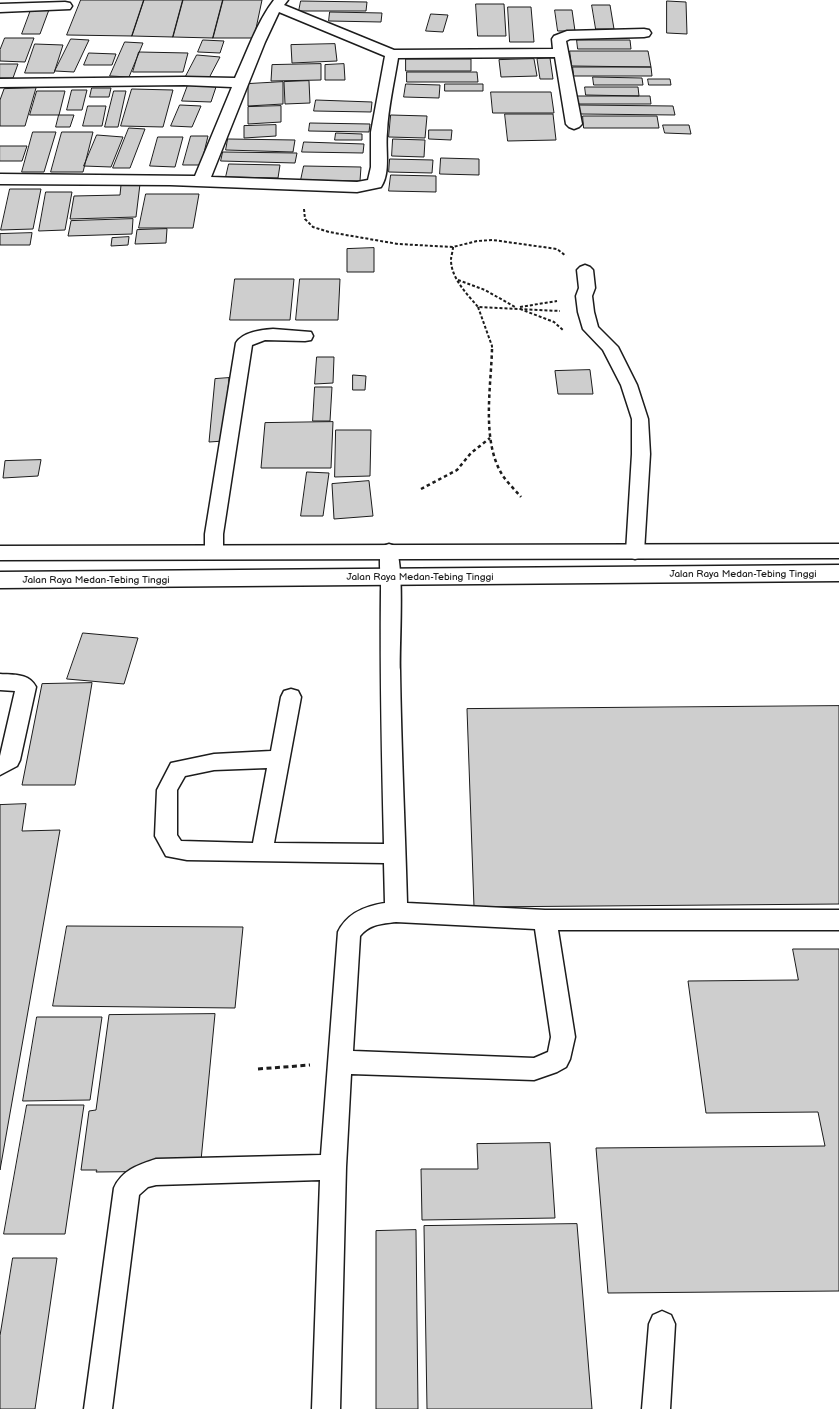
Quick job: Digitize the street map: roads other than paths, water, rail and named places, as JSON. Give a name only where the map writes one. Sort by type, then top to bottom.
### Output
[{"type":"main road","points":[[201,182],[240,83],[258,42],[278,3],[392,54],[561,53]]},
{"type":"main road","points":[[0,8],[65,6]]},
{"type":"main road","points":[[574,124],[559,39],[567,35],[644,33]]},
{"type":"main road","points":[[0,179],[236,182],[357,187],[375,184],[379,167],[379,132],[392,54]]},
{"type":"main road","points":[[0,83],[184,81],[240,83]]},
{"type":"main road","points":[[0,553],[839,551]]},
{"type":"main road","name":"Jalan Raya Medan-Tebing Tinggi","points":[[0,580],[839,574]]},
{"type":"lane","points":[[585,270],[587,288],[585,304],[591,329],[610,347],[629,385],[640,419],[641,454],[635,552]]},
{"type":"lane","points":[[214,552],[214,534],[244,343],[251,338],[263,334],[305,336]]},
{"type":"lane","points":[[389,551],[392,577],[390,669],[396,912]]},
{"type":"lane","points":[[0,682],[20,683],[26,687],[10,760],[0,766]]},
{"type":"lane","points":[[262,852],[291,697]]},
{"type":"lane","points":[[279,759],[214,762],[178,769],[167,790],[166,836],[174,849],[187,851],[395,854]]},
{"type":"lane","points":[[326,1409],[333,1167],[349,932],[357,923],[371,915],[396,912],[545,920],[839,920]]},
{"type":"lane","points":[[340,1062],[534,1069],[549,1064],[558,1058],[563,1037],[545,920]]},
{"type":"lane","points":[[98,1409],[127,1188],[141,1177],[156,1172],[333,1167]]},
{"type":"lane","points":[[656,1409],[662,1324]]}]
